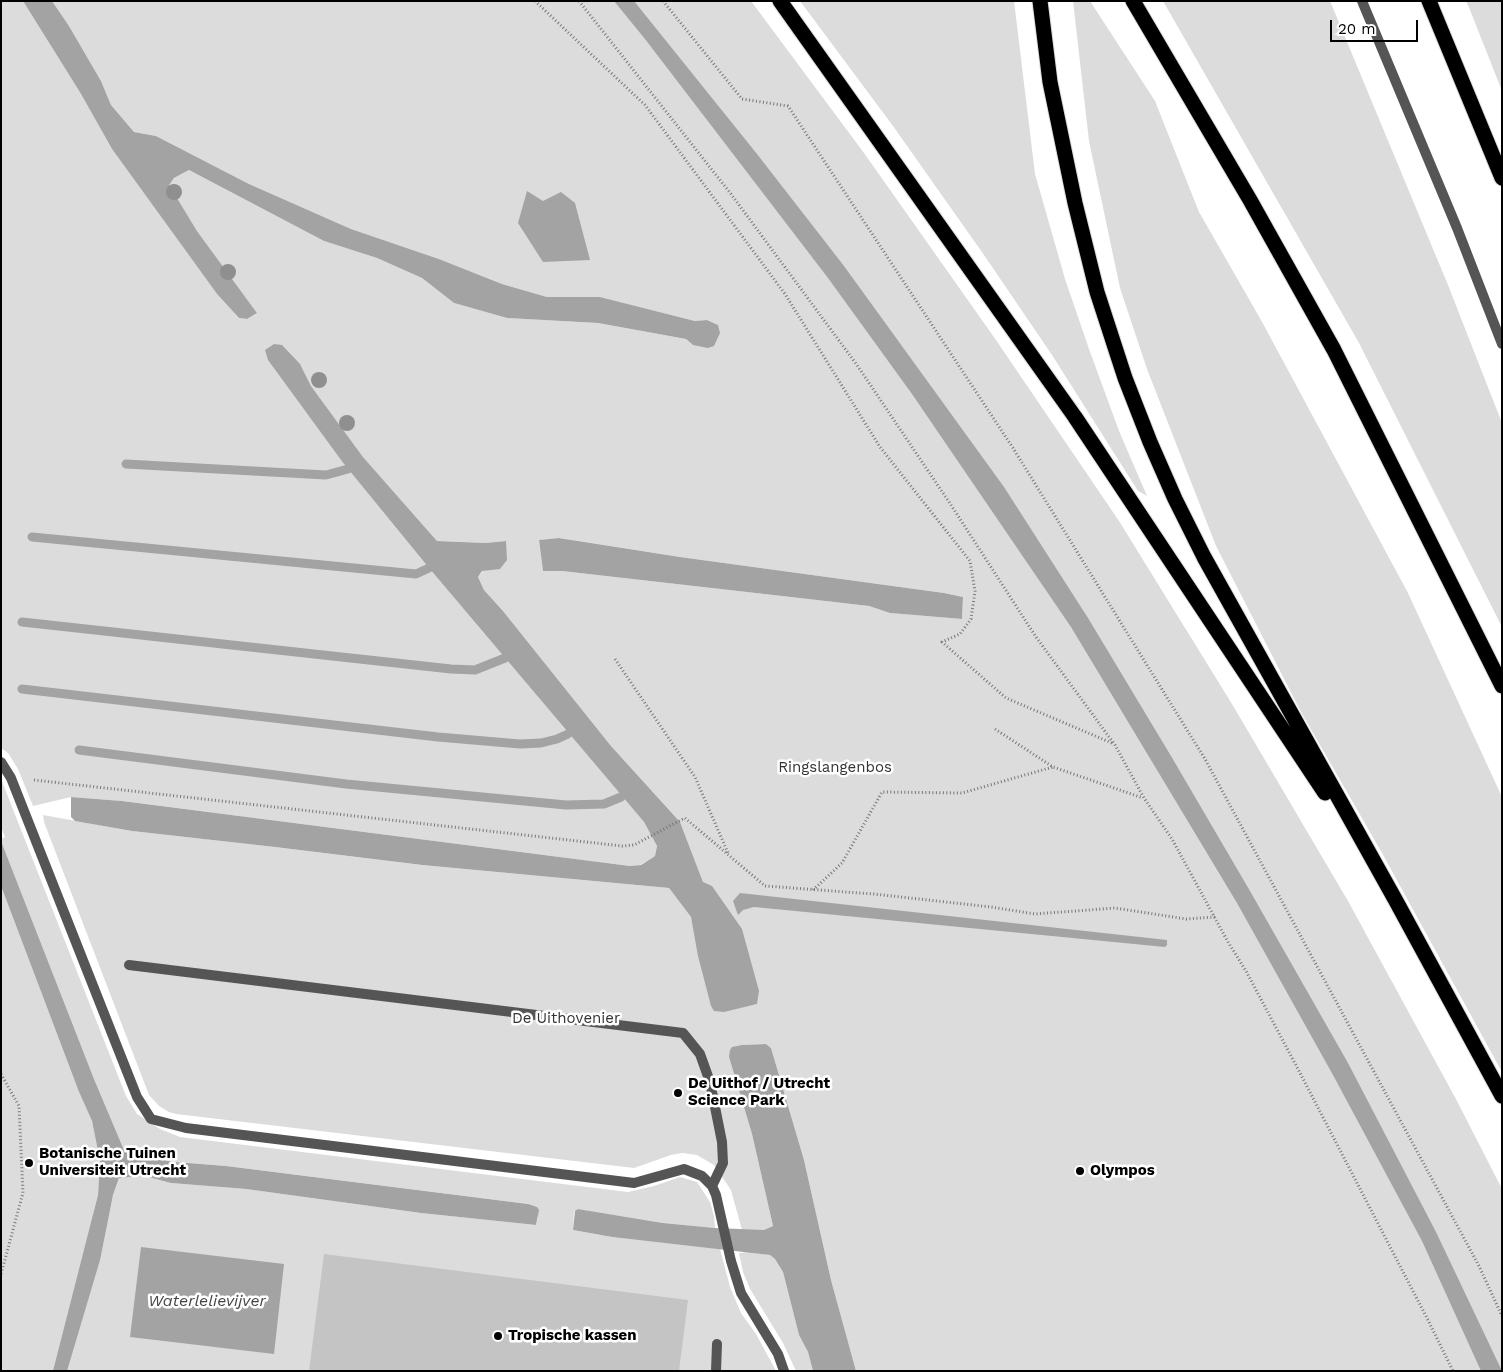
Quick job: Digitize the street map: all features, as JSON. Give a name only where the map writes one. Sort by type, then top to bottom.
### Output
[{"type":"highway","points":[[780,1],[1075,417],[1396,901]]},
{"type":"highway","points":[[1040,1],[1050,82],[1077,212],[1097,292],[1150,442],[1175,499],[1204,557],[1396,901],[1502,1096]]},
{"type":"highway","points":[[1133,1],[1250,200],[1334,350],[1502,686]]},
{"type":"highway","points":[[1429,1],[1502,178]]},
{"type":"lane","points":[[1362,1],[1457,228],[1502,344]]},
{"type":"lane","points":[[1,762],[11,778],[137,1097],[151,1119],[186,1128],[634,1183],[684,1169],[702,1176],[712,1186],[741,1292],[778,1354],[784,1371]]},
{"type":"lane","points":[[129,965],[683,1033],[700,1054],[710,1082],[722,1142],[723,1163],[712,1186]]},
{"type":"lane","points":[[716,1371],[717,1344]]},
{"type":"path","points":[[535,1],[645,105],[785,294],[880,448],[970,561],[975,591],[971,619],[960,634],[942,642],[1006,698],[1115,745]]},
{"type":"path","points":[[579,1],[731,194],[857,365],[952,504],[1036,637],[1115,745],[1144,798],[1172,839],[1300,1071],[1424,1311],[1452,1371]]},
{"type":"path","points":[[663,1],[742,99],[788,106],[1012,448],[1205,759],[1479,1266],[1502,1316]]},
{"type":"path","points":[[615,659],[695,777],[730,856]]},
{"type":"path","points":[[995,729],[1054,767],[1144,798]]},
{"type":"path","points":[[812,890],[842,863],[882,792],[962,793],[1054,767]]},
{"type":"path","points":[[11,778],[622,846],[634,845],[685,818],[765,886],[874,894],[991,907],[1035,914],[1115,908],[1186,919],[1216,918]]},
{"type":"path","points":[[1,1074],[19,1106],[23,1193],[1,1274]]},
{"type":"green space","points":[[1,1],[23,1],[81,94],[112,149],[217,294],[239,318],[247,319],[257,313],[197,231],[168,185],[174,178],[189,170],[324,241],[377,258],[422,278],[454,303],[507,318],[598,323],[686,339],[693,345],[718,325],[707,320],[695,321],[600,297],[547,297],[502,284],[439,259],[351,229],[249,184],[156,136],[134,132],[111,105],[101,81],[52,1],[751,1],[864,153],[996,340],[1119,521],[1232,704],[1348,901],[1457,1101],[1502,1189],[1502,1371],[856,1371],[831,1280],[804,1160],[771,1048],[766,1044],[742,1045],[729,1057],[752,1134],[773,1226],[765,1230],[742,1230],[731,1190],[714,1165],[697,1155],[682,1153],[671,1155],[634,1168],[176,1114],[159,1106],[149,1095],[44,822],[43,815],[132,831],[421,865],[669,888],[691,917],[724,1011],[757,1004],[703,882],[680,822],[611,746],[484,590],[478,577],[506,541],[486,543],[437,541],[363,457],[311,386],[300,364],[344,464],[429,568],[644,822],[657,846],[655,856],[640,865],[630,866],[122,801],[71,797],[33,806],[18,769],[8,753],[1,748]],"holes":[[[560,538],[963,597],[962,619],[890,613],[869,606],[782,596],[562,571],[543,571],[539,540]]]},
{"type":"green space","points":[[800,1],[1014,1],[1035,174],[1065,279],[1089,349],[1119,431],[1147,496],[1138,491],[1052,355],[984,255],[893,126]]},
{"type":"green space","points":[[1073,1],[1090,1],[1155,101],[1199,212],[1261,320],[1408,593],[1502,797],[1502,1072],[1382,853],[1301,712],[1216,546],[1147,369],[1120,288],[1089,141]]},
{"type":"green space","points":[[1163,1],[1330,1],[1448,285],[1502,423],[1502,627],[1359,343]]},
{"type":"green space","points":[[1466,1],[1502,1],[1502,91],[1470,10]]},
{"type":"green space","points":[[1,779],[126,1096],[137,1114],[160,1129],[180,1137],[628,1192],[680,1177],[697,1182],[710,1202],[715,1228],[663,1223],[578,1209],[574,1212],[573,1230],[612,1237],[720,1249],[730,1287],[741,1313],[756,1334],[776,1371],[1,1371],[1,886],[79,1092],[92,1121],[100,1161],[98,1195],[93,1215],[108,1218],[119,1178],[144,1176],[171,1183],[246,1189],[421,1213],[536,1225],[538,1217],[528,1204],[226,1166],[175,1162],[151,1158],[124,1150],[94,1079],[1,841],[5,837],[1,827]]},
{"type":"green space","points":[[748,1252],[770,1255],[775,1259],[783,1272],[799,1335],[808,1352],[813,1371],[796,1371],[783,1343],[750,1289],[743,1272],[739,1253]]},
{"type":"water","points":[[23,1],[52,1],[101,81],[111,105],[134,132],[156,136],[249,184],[351,229],[439,259],[502,284],[547,297],[600,297],[695,321],[707,320],[718,325],[720,333],[714,346],[708,348],[693,345],[686,339],[598,323],[507,318],[454,303],[422,278],[377,258],[324,241],[189,170],[174,178],[169,185],[197,231],[257,313],[247,319],[239,318],[217,294],[112,149],[81,94]]},
{"type":"water","points":[[614,1],[634,1],[757,154],[844,266],[1004,487],[1088,618],[1171,756],[1348,1063],[1436,1232],[1502,1371],[1481,1371],[1422,1241],[1333,1075],[1237,903],[1071,627],[912,394],[828,278]]},
{"type":"water","points":[[527,191],[543,201],[561,192],[575,203],[590,260],[543,262],[518,223]]},
{"type":"water","points":[[274,344],[282,345],[300,364],[311,386],[363,457],[437,541],[486,543],[506,541],[507,560],[500,569],[482,571],[478,577],[484,590],[611,746],[680,822],[703,882],[712,886],[742,929],[759,991],[757,1004],[724,1012],[714,1011],[698,956],[691,917],[669,888],[422,865],[132,831],[75,821],[71,817],[71,797],[122,801],[630,866],[641,865],[655,856],[657,846],[644,822],[429,568],[344,464],[268,360],[265,350]]},
{"type":"water","points":[[559,538],[680,557],[944,593],[963,597],[962,619],[890,613],[869,606],[782,596],[562,571],[543,571],[539,540]]},
{"type":"water","points":[[1,841],[94,1079],[124,1150],[151,1158],[175,1162],[226,1166],[528,1204],[537,1207],[539,1210],[536,1225],[421,1213],[246,1189],[171,1183],[144,1176],[119,1178],[113,1195],[100,1260],[67,1371],[53,1371],[98,1195],[100,1161],[92,1121],[79,1092],[1,886]]},
{"type":"water","points":[[740,893],[1167,940],[1167,945],[1165,947],[754,907],[743,910],[738,915],[733,901]]},
{"type":"water","points":[[766,1044],[771,1048],[804,1160],[831,1280],[856,1371],[813,1371],[808,1352],[799,1335],[783,1272],[775,1259],[770,1255],[612,1237],[573,1230],[575,1211],[578,1209],[663,1223],[715,1228],[764,1230],[773,1226],[752,1134],[729,1057],[732,1047]]},
{"type":"water","name":"Waterlelievijver","points":[[141,1247],[284,1264],[274,1354],[130,1337]]},
{"type":"building","name":"Tropische kassen","points":[[324,1254],[688,1300],[679,1371],[309,1371]]},
{"type":"waterway","points":[[126,464],[326,475],[348,469]]},
{"type":"waterway","points":[[32,537],[416,574],[429,568]]},
{"type":"waterway","points":[[22,622],[451,669],[475,670],[505,658]]},
{"type":"waterway","points":[[22,689],[438,737],[520,744],[541,743],[568,734]]},
{"type":"waterway","points":[[79,750],[346,784],[566,805],[604,804],[621,797]]},
{"type":"place","name":"De Uithof / Utrecht Science Park","points":[[678,1093]]},
{"type":"place","name":"Botanische Tuinen Universiteit Utrecht","points":[[29,1163]]},
{"type":"place","name":"Olympos","points":[[1080,1171]]},
{"type":"place","name":"Tropische kassen","points":[[498,1336]]},
{"type":"park label","name":"Ringslangenbos","points":[[835,768]]},
{"type":"park label","name":"De Uithovenier","points":[[566,1019]]}]
